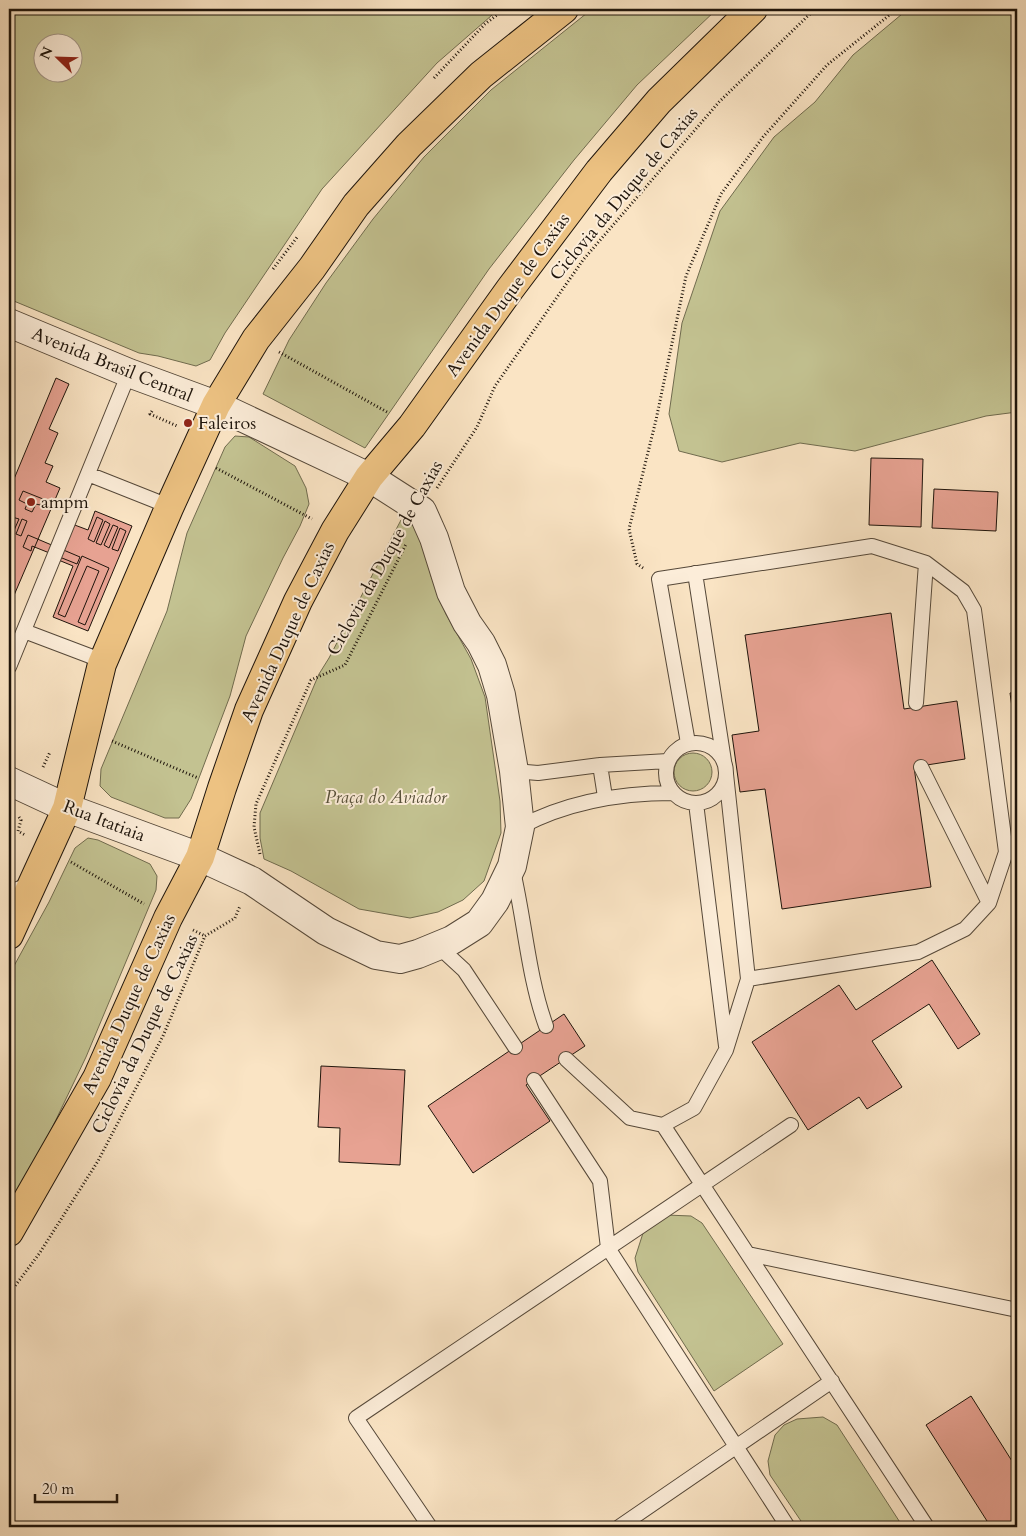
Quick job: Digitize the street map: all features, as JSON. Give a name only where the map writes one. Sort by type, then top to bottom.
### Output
[{"type":"main road","points":[[9,935],[67,808],[102,664],[169,508],[216,406],[256,339],[312,268],[356,206],[409,145],[481,76],[564,9]]},
{"type":"main road","name":"Avenida Duque de Caxias","points":[[9,1232],[97,1078],[168,918],[200,858],[249,710],[298,601],[335,531],[369,477],[412,426],[510,289],[599,171],[659,101],[753,9]]},
{"type":"street","name":"Avenida Brasil Central","points":[[9,323],[129,374],[216,406],[369,477],[422,510]]},
{"type":"street","name":"Rua Itatiaia","points":[[9,781],[67,808],[200,858],[252,881],[326,931],[376,955],[400,960],[452,940],[479,924],[495,901],[512,866],[520,827],[514,771],[501,696],[492,665],[451,592],[434,538],[422,510]]},
{"type":"lane","points":[[9,667],[129,374]]},
{"type":"lane","points":[[88,474],[169,508]]},
{"type":"lane","points":[[688,743],[659,579],[872,546],[926,563],[964,591],[974,610],[1006,852],[990,903],[965,929],[918,952],[748,979]]},
{"type":"lane","points":[[916,702],[926,563]]},
{"type":"lane","points":[[566,1058],[630,1118],[663,1125],[694,1108],[726,1050],[748,979],[725,768],[695,574]]},
{"type":"lane","points":[[24,631],[90,656],[102,664]]},
{"type":"lane","points":[[697,742],[713,747],[725,768],[720,791],[705,802],[696,803],[680,799],[673,793],[666,778],[668,761],[672,753],[688,743],[697,742]]},
{"type":"lane","points":[[514,771],[538,773],[600,765],[668,761]]},
{"type":"lane","points":[[600,765],[605,797]]},
{"type":"lane","points":[[921,767],[990,903]]},
{"type":"lane","points":[[520,827],[542,815],[605,797],[673,793]]},
{"type":"lane","points":[[696,803],[726,1050]]},
{"type":"lane","points":[[512,866],[537,1002],[546,1026]]},
{"type":"lane","points":[[9,892],[34,882]]},
{"type":"lane","points":[[438,946],[464,970],[515,1047]]},
{"type":"lane","points":[[534,1080],[600,1181],[608,1248],[788,1527]]},
{"type":"lane","points":[[663,1125],[927,1527]]},
{"type":"lane","points":[[430,1527],[356,1418],[791,1125]]},
{"type":"lane","points":[[748,1254],[1017,1310]]},
{"type":"lane","points":[[619,1527],[832,1381]]},
{"type":"path","name":"Ciclovia da Duque de Caxias","points":[[9,1294],[39,1254],[98,1161],[162,1036],[205,936],[235,918],[261,856],[254,827],[256,804],[310,680],[345,665],[422,510],[477,427],[494,386],[583,260],[719,102],[815,9]]},
{"type":"path","points":[[659,579],[637,564],[629,529],[656,420],[686,276],[721,194],[763,137],[826,64],[897,9]]},
{"type":"path","points":[[256,339],[412,426]]},
{"type":"path","points":[[193,455],[335,531]]},
{"type":"path","points":[[86,730],[222,788]]},
{"type":"path","points":[[15,812],[21,820],[18,832],[50,847],[77,865],[168,918]]},
{"type":"green space","points":[[9,9],[499,9],[437,63],[322,189],[225,333],[210,360],[196,366],[139,353],[9,299]]},
{"type":"green space","points":[[592,9],[717,9],[637,85],[574,160],[489,269],[365,448],[263,394],[289,340],[326,283],[373,219],[424,157],[491,90]]},
{"type":"green space","points":[[908,9],[1017,9],[1017,412],[986,416],[855,451],[800,443],[722,462],[679,451],[669,414],[682,323],[720,211],[774,137],[815,102],[853,55]]},
{"type":"green space","points":[[235,436],[249,437],[295,466],[306,488],[309,504],[246,636],[230,696],[191,799],[179,818],[165,818],[111,797],[100,786],[101,769],[167,611],[187,533],[225,447]]},
{"type":"green space","name":"Praça do Aviador","points":[[401,520],[422,530],[431,576],[446,614],[471,659],[485,697],[500,801],[501,833],[484,881],[463,900],[438,912],[410,918],[359,909],[291,871],[264,859],[260,838],[260,813],[319,674]]},
{"type":"green space","points":[[693,753],[700,754],[706,759],[711,765],[711,779],[706,785],[700,790],[693,791],[686,790],[680,785],[675,779],[674,772],[675,765],[680,759],[686,754]]},
{"type":"green space","points":[[88,838],[98,840],[150,864],[157,876],[156,890],[86,1057],[29,1176],[9,1203],[9,975],[49,902],[75,848]]},
{"type":"green space","points":[[666,1215],[691,1216],[702,1223],[783,1344],[714,1391],[638,1272],[635,1258],[644,1230]]},
{"type":"green space","points":[[823,1417],[837,1425],[903,1527],[805,1527],[770,1475],[768,1461],[775,1435],[784,1425],[797,1419]]},
{"type":"building","name":"ampm","points":[[56,378],[69,384],[49,429],[58,433],[45,463],[53,466],[46,482],[60,488],[9,607],[9,491]]},
{"type":"building","points":[[871,458],[923,459],[921,527],[869,525]]},
{"type":"building","points":[[934,489],[998,492],[996,531],[932,528]]},
{"type":"building","points":[[23,491],[43,499],[40,505],[36,504],[32,512],[25,509],[27,504],[19,500]]},
{"type":"building","points":[[95,511],[132,526],[88,631],[53,617],[73,566],[56,559],[72,524],[88,530]]},
{"type":"building","points":[[12,517],[19,519],[12,535],[9,533],[9,524]]},
{"type":"building","points":[[97,517],[103,520],[94,542],[88,539]]},
{"type":"building","points":[[22,519],[27,521],[21,536],[16,534]]},
{"type":"building","points":[[105,521],[110,524],[101,545],[96,543]]},
{"type":"building","points":[[113,525],[118,527],[109,548],[104,545]]},
{"type":"building","points":[[120,528],[126,531],[118,551],[112,549]]},
{"type":"building","points":[[28,535],[80,557],[77,564],[32,546],[31,551],[23,547]]},
{"type":"building","points":[[82,556],[109,568],[85,625],[78,622],[99,571],[87,566],[65,617],[58,614]]},
{"type":"building","points":[[891,613],[904,709],[957,701],[965,759],[914,767],[931,887],[782,909],[765,789],[740,792],[732,735],[759,731],[745,635]]},
{"type":"building","points":[[1017,692],[1017,743],[1010,693]]},
{"type":"building","points":[[932,960],[980,1034],[958,1049],[929,1004],[872,1041],[902,1087],[867,1109],[859,1097],[808,1130],[752,1042],[839,985],[856,1010]]},
{"type":"building","points":[[564,1014],[585,1046],[526,1085],[550,1121],[473,1173],[428,1106]]},
{"type":"building","points":[[321,1066],[405,1070],[400,1165],[339,1162],[340,1128],[318,1127]]},
{"type":"building","points":[[971,1396],[1017,1469],[1017,1527],[977,1527],[987,1521],[926,1425]]},
{"type":"place","name":"Faleiros","points":[[188,423]]},
{"type":"place","name":"ampm","points":[[31,502]]}]
